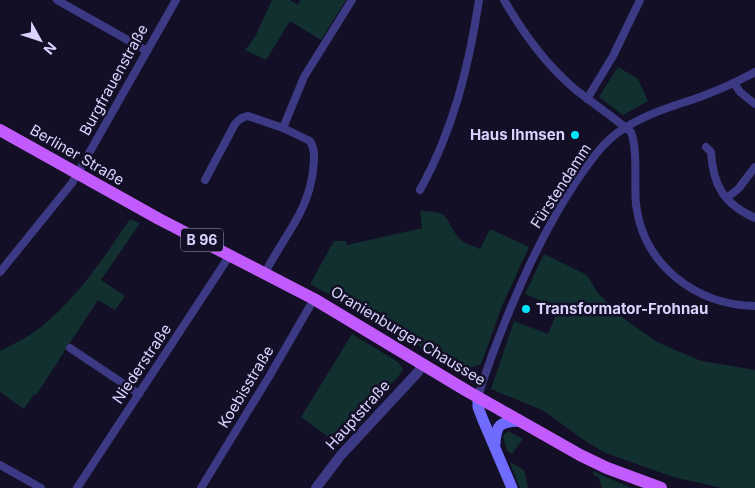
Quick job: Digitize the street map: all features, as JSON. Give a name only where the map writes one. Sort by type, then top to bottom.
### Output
[{"type":"main road","name":"Berliner Straße","points":[[0,130],[139,208]]},
{"type":"main road","name":"Oranienburger Chaussee","points":[[139,208],[314,298],[519,421],[608,468],[661,488]]},
{"type":"main road","points":[[478,398],[478,407],[512,488]]},
{"type":"main road","points":[[494,446],[495,432],[499,426],[506,422],[519,421]]},
{"type":"street","points":[[57,0],[147,51]]},
{"type":"street","name":"Burgfrauenstraße","points":[[0,272],[65,192],[77,174],[176,0]]},
{"type":"street","points":[[283,128],[304,77],[352,0]]},
{"type":"street","points":[[420,190],[440,147],[459,96],[479,0]]},
{"type":"street","points":[[504,0],[527,37],[568,83],[631,132],[636,200],[640,222],[647,243],[658,260],[672,276],[702,296],[742,306],[755,306]]},
{"type":"street","points":[[587,98],[613,56],[640,0]]},
{"type":"street","name":"Fürstendamm","points":[[478,398],[506,317],[547,230],[595,155],[617,133],[662,109],[699,97],[755,72]]},
{"type":"street","points":[[734,83],[740,92],[755,104]]},
{"type":"street","points":[[205,180],[230,133],[240,119],[248,116],[283,128],[310,141],[315,155],[311,187],[304,206],[265,273]]},
{"type":"street","points":[[706,147],[712,152],[713,172],[726,198],[731,204],[755,218]]},
{"type":"street","points":[[726,198],[739,188],[755,167]]},
{"type":"street","name":"Niederstraße","points":[[76,488],[230,255]]},
{"type":"street","name":"Koebisstraße","points":[[201,488],[270,375],[314,298]]},
{"type":"street","points":[[70,348],[138,394]]},
{"type":"street","name":"Hauptstraße","points":[[316,488],[342,455],[418,372],[423,364]]},
{"type":"street","points":[[0,464],[41,488]]},
{"type":"green space","points":[[272,0],[290,0],[298,5],[300,0],[346,0],[321,40],[290,21],[266,60],[245,50],[255,37]]},
{"type":"green space","points":[[618,67],[638,79],[648,101],[623,115],[599,97]]},
{"type":"green space","points":[[420,211],[442,214],[461,240],[480,249],[490,229],[529,247],[502,306],[481,364],[461,371],[374,319],[310,284],[334,241],[346,241],[347,245],[422,229]]},
{"type":"green space","points":[[130,219],[140,223],[101,280],[125,296],[115,310],[98,300],[36,395],[34,394],[24,409],[0,392],[0,351],[46,323],[70,300]]},
{"type":"green space","points":[[544,254],[587,275],[597,292],[619,315],[657,342],[701,361],[755,370],[755,488],[722,488],[673,477],[606,453],[588,443],[544,411],[491,389],[514,321],[548,334],[559,308],[525,294]]},
{"type":"green space","points":[[352,334],[398,362],[403,369],[398,377],[337,443],[301,417]]},
{"type":"green space","points":[[508,431],[523,439],[512,454],[507,451],[503,436]]},
{"type":"green space","points":[[510,463],[524,470],[528,488],[520,488]]},
{"type":"green space","points":[[593,471],[631,488],[602,488],[598,476],[594,476]]},
{"type":"place","name":"Haus Ihmsen","points":[[575,135]]},
{"type":"place","name":"Transformator-Frohnau","points":[[526,309]]}]
